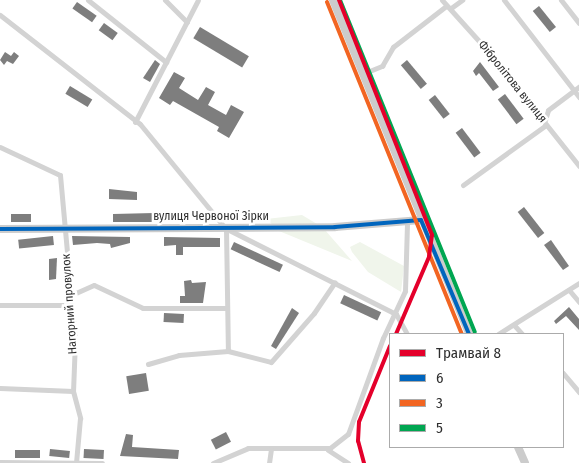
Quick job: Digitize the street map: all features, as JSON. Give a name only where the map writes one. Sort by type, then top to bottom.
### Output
[{"type":"street","points":[[88,0],[166,62]]},
{"type":"street","points":[[165,0],[186,22]]},
{"type":"street","points":[[135,122],[198,0]]},
{"type":"street","points":[[333,0],[469,333]]},
{"type":"street","name":"Фібролітова вулиця","points":[[442,0],[546,123],[579,166]]},
{"type":"street","points":[[362,74],[382,66],[393,47],[449,7],[462,0]]},
{"type":"street","points":[[504,0],[579,97]]},
{"type":"street","points":[[561,0],[579,23]]},
{"type":"street","points":[[0,15],[135,122],[164,149],[226,229],[396,314],[406,333]]},
{"type":"street","points":[[464,185],[546,123],[548,110],[579,87]]},
{"type":"street","name":"Нагорний провулок","points":[[0,147],[60,175],[69,296],[75,340],[73,391],[80,418],[76,463]]},
{"type":"street","name":"вулиця Червоної Зірки","points":[[0,229],[226,229],[407,223],[422,220]]},
{"type":"street","points":[[213,463],[248,448],[323,449],[335,447],[348,434],[405,291],[407,223]]},
{"type":"street","points":[[226,229],[228,351]]},
{"type":"street","points":[[148,364],[179,355],[228,351],[271,362],[314,313],[335,282]]},
{"type":"street","points":[[500,333],[579,283]]},
{"type":"street","points":[[69,296],[94,285],[144,308],[226,308]]},
{"type":"street","points":[[569,290],[579,302]]},
{"type":"street","points":[[0,305],[71,305]]},
{"type":"street","points":[[514,325],[521,333]]},
{"type":"street","points":[[564,374],[579,392]]},
{"type":"street","points":[[0,388],[73,391]]},
{"type":"street","points":[[518,448],[525,463]]},
{"type":"street","points":[[269,463],[270,449]]},
{"type":"street","points":[[323,449],[338,454],[348,463]]},
{"type":"street","points":[[0,462],[102,463]]},
{"type":"shaded area","points":[[302,215],[317,224],[273,225],[266,219]]},
{"type":"shaded area","points":[[325,230],[352,261],[279,231]]},
{"type":"shaded area","points":[[360,242],[404,266],[401,292],[368,272],[350,247]]},
{"type":"building","points":[[77,2],[97,16],[92,22],[72,9]]},
{"type":"building","points":[[539,6],[556,27],[550,32],[533,11]]},
{"type":"building","points":[[104,23],[118,33],[112,40],[99,30]]},
{"type":"building","points":[[200,27],[249,56],[242,68],[193,38]]},
{"type":"building","points":[[5,52],[11,56],[14,52],[19,56],[13,64],[7,61],[4,65],[0,60]]},
{"type":"building","points":[[155,60],[160,64],[150,82],[143,78]]},
{"type":"building","points":[[407,60],[427,84],[421,89],[401,65]]},
{"type":"building","points":[[480,62],[499,87],[493,91],[479,73],[476,76],[473,71]]},
{"type":"building","points":[[174,72],[185,78],[179,88],[198,100],[206,87],[215,92],[208,105],[226,115],[231,105],[244,112],[229,138],[217,131],[219,127],[173,101],[170,105],[159,98]]},
{"type":"building","points":[[70,86],[92,99],[88,107],[65,94]]},
{"type":"building","points":[[505,94],[524,119],[516,124],[498,99]]},
{"type":"building","points":[[435,95],[450,114],[443,119],[429,100]]},
{"type":"building","points":[[462,128],[481,153],[474,158],[456,133]]},
{"type":"building","points":[[109,189],[137,192],[137,200],[109,199]]},
{"type":"building","points":[[524,207],[544,233],[538,238],[518,212]]},
{"type":"building","points":[[154,213],[188,215],[188,222],[113,222],[113,214]]},
{"type":"building","points":[[11,214],[31,214],[31,222],[11,222]]},
{"type":"building","points":[[53,236],[54,245],[19,249],[18,240]]},
{"type":"building","points":[[72,236],[130,237],[130,243],[111,248],[110,244],[73,245]]},
{"type":"building","points":[[164,237],[220,238],[220,247],[183,247],[183,255],[176,255],[176,245],[164,246]]},
{"type":"building","points":[[551,240],[569,266],[563,270],[544,245]]},
{"type":"building","points":[[234,242],[283,265],[280,272],[231,249]]},
{"type":"building","points":[[57,258],[56,279],[49,280],[49,259]]},
{"type":"building","points":[[191,280],[192,283],[206,282],[203,303],[180,303],[180,296],[185,296],[184,281]]},
{"type":"building","points":[[344,295],[381,312],[377,320],[340,303]]},
{"type":"building","points":[[569,307],[579,319],[579,330],[566,316],[556,324],[554,321]]},
{"type":"building","points":[[292,308],[299,313],[276,349],[271,346]]},
{"type":"building","points":[[164,313],[184,314],[184,323],[164,322]]},
{"type":"building","points":[[146,373],[149,391],[129,394],[126,376]]},
{"type":"building","points":[[226,432],[231,442],[216,450],[211,440]]},
{"type":"building","points":[[126,434],[133,435],[132,447],[179,450],[178,459],[120,456]]},
{"type":"building","points":[[50,449],[70,451],[69,458],[49,456]]},
{"type":"building","points":[[84,449],[104,450],[104,459],[84,458]]},
{"type":"building","points":[[15,450],[40,450],[40,458],[15,458]]},
{"type":"tram line","name":"8","points":[[339,0],[432,235],[429,257],[396,333]]},
{"type":"tram line","name":"8","points":[[364,463],[358,441],[359,422],[389,348]]},
{"type":"transit line","name":"5","points":[[340,0],[475,332]]},
{"type":"transit line","name":"3","points":[[327,2],[462,333]]},
{"type":"transit line","name":"6","points":[[421,220],[469,333]]},
{"type":"transit line","name":"6","points":[[0,229],[335,227],[421,220]]}]
